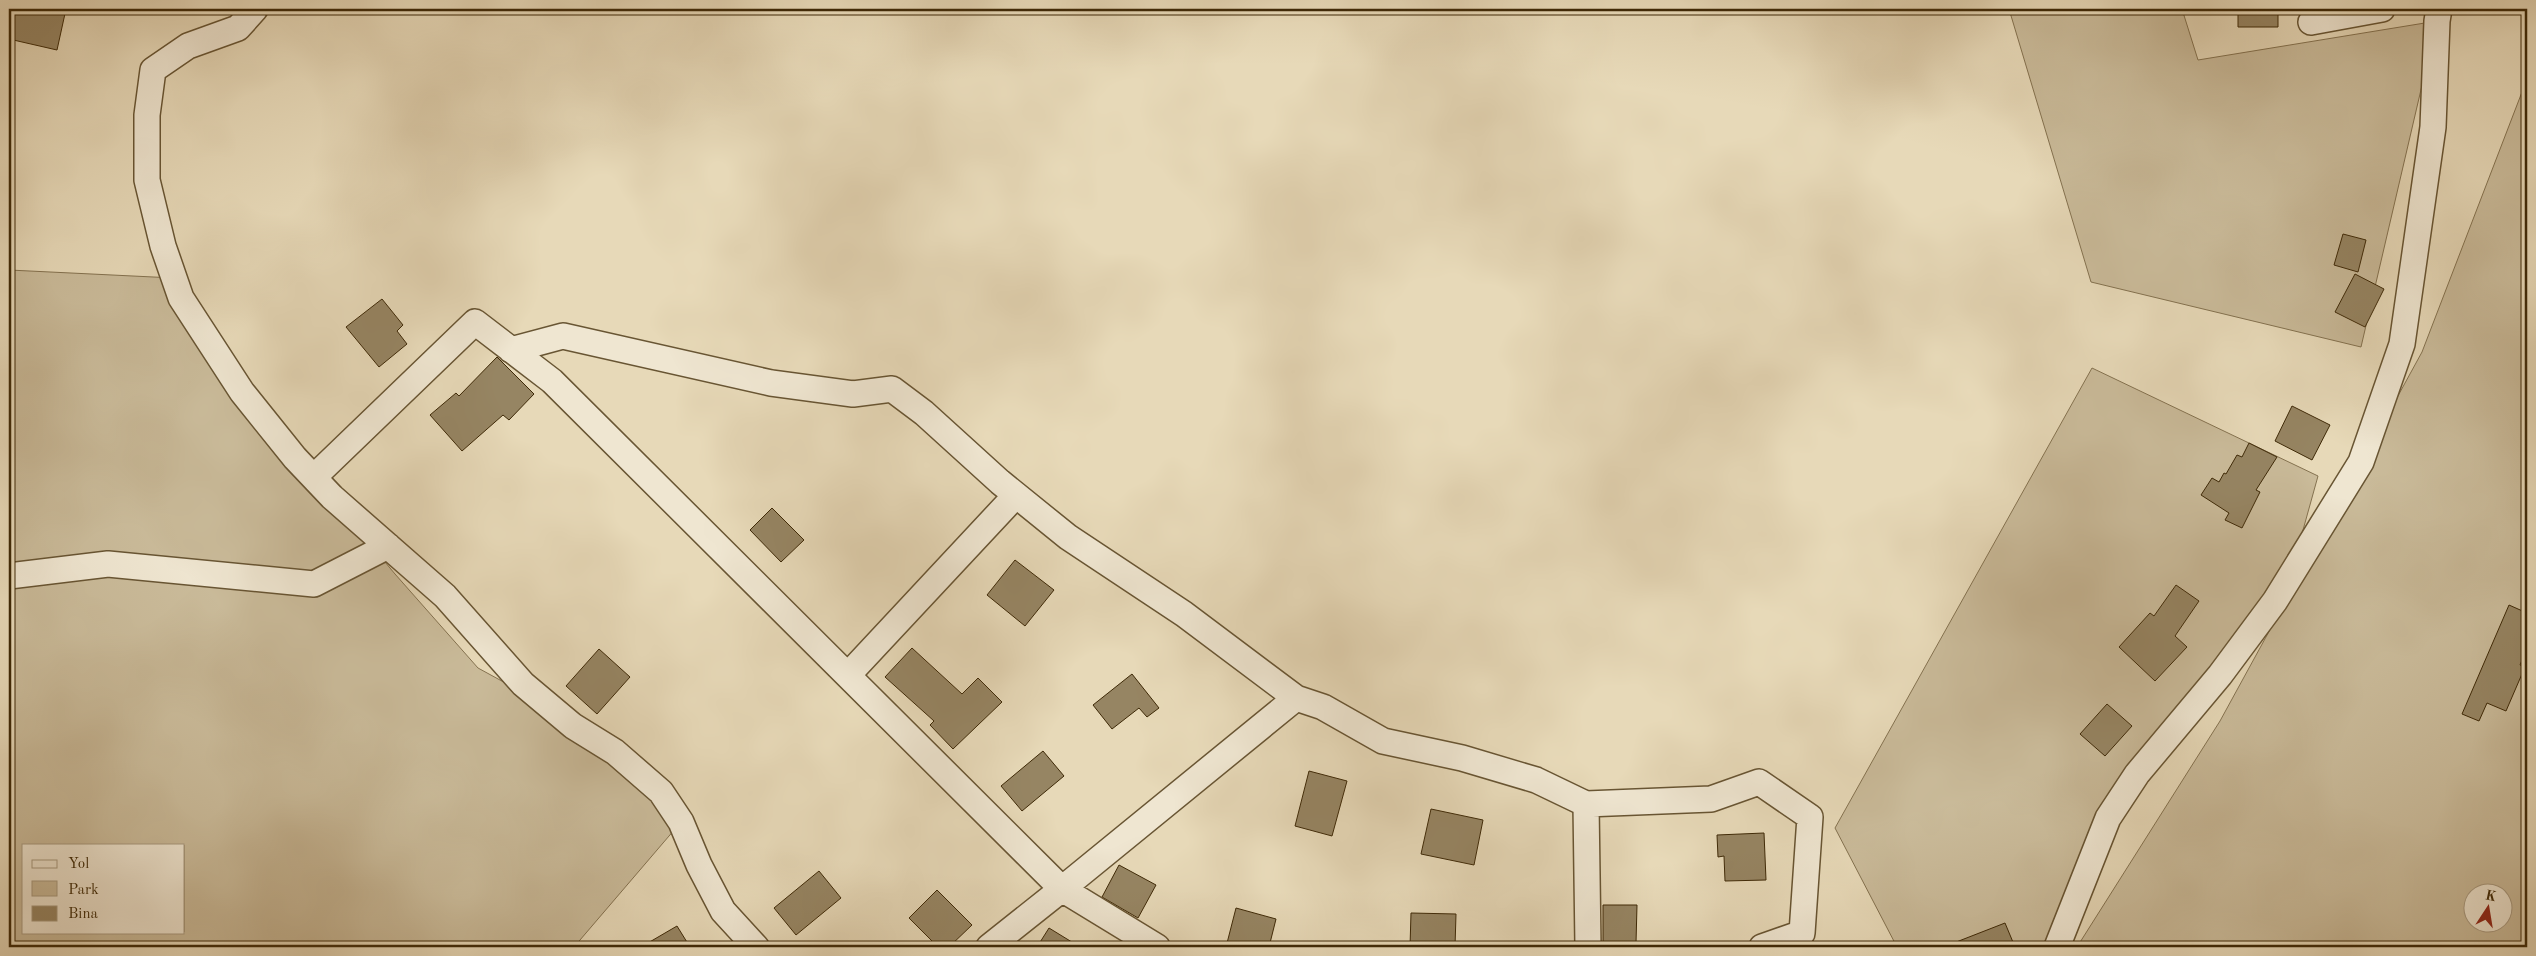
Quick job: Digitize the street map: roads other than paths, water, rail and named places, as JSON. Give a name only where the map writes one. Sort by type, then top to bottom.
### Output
[{"type":"street","points":[[256,9],[238,28],[188,46],[154,70],[147,115],[147,180],[163,246],[181,298],[242,392],[332,497],[445,596],[523,684],[573,726],[614,752],[661,792],[681,822],[699,865],[723,911],[756,947]]},
{"type":"street","points":[[2312,22],[2382,9]]},
{"type":"street","points":[[2057,947],[2108,818],[2137,774],[2220,675],[2275,600],[2362,462],[2402,344],[2433,127],[2439,9]]},
{"type":"street","points":[[314,478],[475,322],[552,381],[1062,889],[1158,947]]},
{"type":"street","points":[[511,350],[563,336],[771,383],[853,394],[892,389],[924,413],[1016,495],[1068,537],[1184,614],[1296,698],[1323,707],[1383,741],[1462,758],[1536,780],[1586,804],[1711,799],[1759,782],[1810,817],[1802,940],[1762,947]]},
{"type":"street","points":[[848,675],[1016,495]]},
{"type":"street","points":[[9,576],[108,564],[314,584],[388,546]]},
{"type":"street","points":[[990,947],[1296,698]]},
{"type":"street","points":[[1586,804],[1588,947]]}]
